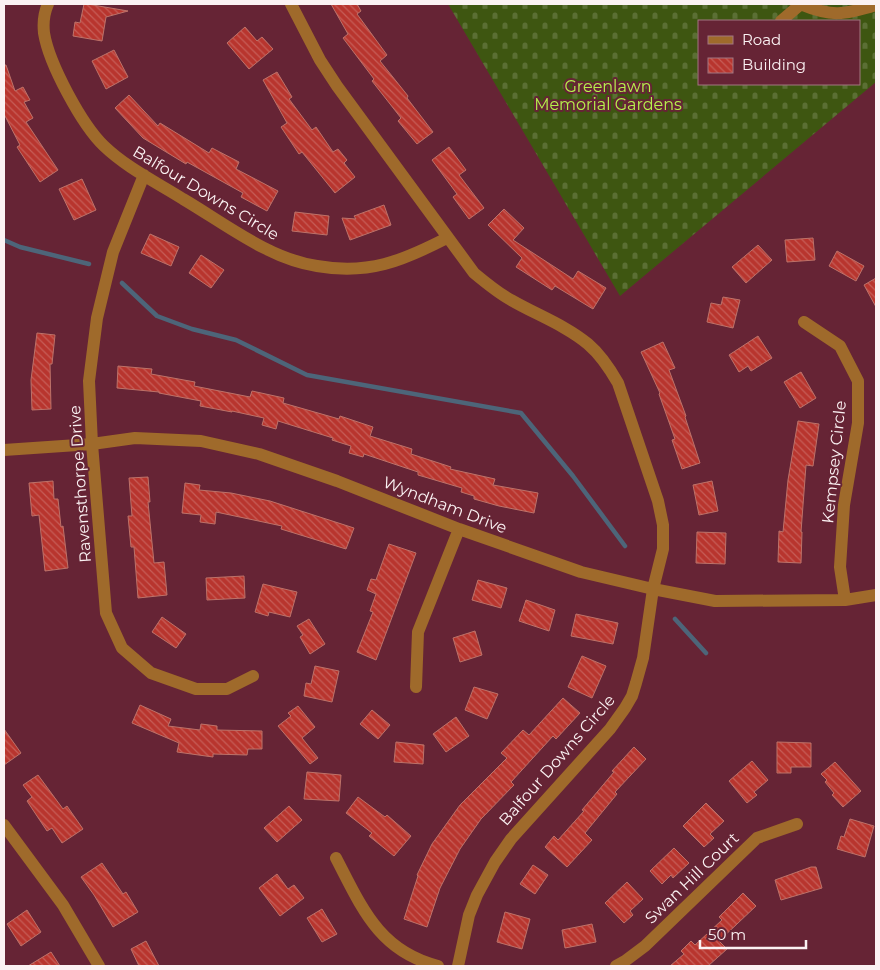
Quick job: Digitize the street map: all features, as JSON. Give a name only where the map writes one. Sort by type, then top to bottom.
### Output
[{"type":"street","name":"Balfour Downs Circle","points":[[48,4],[44,18],[44,32],[50,55],[71,97],[91,130],[104,145],[120,160],[269,251],[292,260],[316,266],[340,269],[366,268],[412,256],[447,238]]},
{"type":"street","name":"Balfour Downs Circle","points":[[291,4],[320,60],[337,86],[474,273],[491,288],[570,331],[600,356],[618,383],[658,501],[663,525],[663,549],[653,589],[643,658],[632,696],[610,729],[511,838],[495,862],[477,895],[469,916],[458,966]]},
{"type":"street","points":[[782,20],[801,4],[819,12],[847,14],[876,6]]},
{"type":"street","name":"Ravensthorpe Drive","points":[[144,175],[113,252],[97,318],[89,381],[92,444],[106,613],[122,648],[151,673],[196,689],[227,689],[253,676]]},
{"type":"street","name":"Kempsey Circle","points":[[804,322],[840,346],[858,381],[858,423],[844,505],[840,568],[845,600]]},
{"type":"street","name":"Wyndham Drive","points":[[4,450],[92,444],[135,438],[201,441],[259,454],[337,481],[459,529],[581,572],[653,589],[715,601],[845,600],[876,595]]},
{"type":"street","points":[[416,687],[418,632],[459,529]]},
{"type":"street","name":"Swan Hill Court","points":[[616,966],[645,946],[757,838],[797,824]]},
{"type":"street","points":[[4,825],[63,905],[99,966]]},
{"type":"street","points":[[336,858],[359,902],[382,935],[420,962],[438,966]]},
{"type":"green space","name":"Greenlawn Memorial Gardens","points":[[448,4],[876,4],[876,82],[620,296]]},
{"type":"building","points":[[84,4],[128,11],[106,17],[102,41],[73,36],[75,22],[80,23]]},
{"type":"building","points":[[331,4],[357,4],[361,11],[357,14],[387,55],[380,61],[408,96],[407,98],[433,132],[417,144],[398,121],[401,118],[372,81],[374,79],[343,38],[348,34]]},
{"type":"building","points":[[245,27],[257,41],[262,37],[273,49],[249,69],[227,43]]},
{"type":"building","points":[[114,50],[128,77],[106,89],[92,61]]},
{"type":"building","points":[[4,65],[6,65],[15,91],[23,87],[30,100],[24,102],[33,118],[26,122],[58,170],[40,182],[17,147],[20,145],[4,114]]},
{"type":"building","points":[[277,72],[292,97],[289,99],[312,130],[316,127],[333,152],[338,149],[347,160],[344,163],[355,177],[335,193],[302,152],[299,154],[281,127],[287,123],[263,80]]},
{"type":"building","points":[[129,95],[158,126],[160,123],[209,153],[212,148],[239,162],[236,169],[278,191],[267,211],[241,197],[243,193],[187,162],[186,164],[143,138],[115,108]]},
{"type":"building","points":[[449,147],[466,170],[459,175],[484,208],[469,219],[453,197],[457,194],[432,160]]},
{"type":"building","points":[[82,179],[96,210],[74,220],[59,189]]},
{"type":"building","points":[[384,205],[391,225],[350,240],[342,218],[356,219],[354,216]]},
{"type":"building","points":[[504,209],[524,228],[513,240],[573,279],[578,271],[606,288],[593,309],[555,286],[552,290],[516,267],[522,258],[488,225]]},
{"type":"building","points":[[295,212],[329,216],[327,235],[292,231]]},
{"type":"building","points":[[150,234],[179,247],[171,266],[141,253]]},
{"type":"building","points":[[813,238],[815,260],[787,262],[785,240]]},
{"type":"building","points":[[758,245],[772,260],[746,283],[732,267]]},
{"type":"building","points":[[837,251],[864,266],[856,281],[829,266]]},
{"type":"building","points":[[201,255],[224,270],[211,288],[189,273]]},
{"type":"building","points":[[876,278],[876,307],[864,285]]},
{"type":"building","points":[[723,297],[740,300],[733,328],[707,322],[711,303],[721,305]]},
{"type":"building","points":[[37,333],[55,335],[52,364],[50,364],[51,409],[32,410],[31,380]]},
{"type":"building","points":[[758,336],[772,358],[751,371],[748,366],[739,372],[729,355]]},
{"type":"building","points":[[663,342],[675,368],[669,370],[686,416],[700,463],[682,469],[672,440],[675,439],[660,393],[641,352]]},
{"type":"building","points":[[118,366],[152,369],[151,374],[195,382],[194,386],[250,397],[252,391],[284,398],[283,403],[339,419],[340,416],[373,427],[370,436],[412,449],[411,454],[451,467],[450,469],[495,479],[493,485],[538,493],[534,513],[474,499],[474,496],[461,492],[462,488],[418,475],[418,472],[364,454],[363,457],[349,453],[351,446],[332,440],[333,438],[278,421],[276,429],[262,425],[264,418],[200,406],[201,401],[159,392],[117,388]]},
{"type":"building","points":[[801,372],[816,398],[800,408],[784,382]]},
{"type":"building","points":[[798,421],[819,424],[813,466],[806,465],[801,532],[801,563],[778,562],[779,531],[783,532],[788,480]]},
{"type":"building","points":[[148,477],[150,502],[148,502],[154,563],[164,562],[167,595],[138,598],[134,547],[131,547],[128,516],[132,516],[129,478]]},
{"type":"building","points":[[53,481],[54,499],[58,499],[61,527],[63,526],[68,568],[45,571],[39,515],[32,516],[29,483]]},
{"type":"building","points":[[712,481],[718,511],[699,515],[693,485]]},
{"type":"building","points":[[185,483],[200,485],[199,490],[231,493],[270,501],[354,528],[346,549],[281,529],[282,526],[216,512],[215,524],[200,522],[201,515],[182,513]]},
{"type":"building","points":[[697,532],[726,533],[725,564],[696,563]]},
{"type":"building","points":[[389,544],[416,553],[376,660],[357,652],[373,612],[370,611],[376,594],[367,590],[371,579],[376,580]]},
{"type":"building","points":[[244,576],[245,598],[207,600],[206,578]]},
{"type":"building","points":[[478,580],[507,588],[501,608],[472,600]]},
{"type":"building","points":[[263,584],[297,592],[290,617],[269,612],[268,616],[255,612]]},
{"type":"building","points":[[526,600],[555,610],[549,631],[519,621]]},
{"type":"building","points":[[576,614],[618,623],[613,644],[571,636]]},
{"type":"building","points":[[162,617],[186,634],[176,648],[152,632]]},
{"type":"building","points":[[309,619],[325,644],[310,654],[300,637],[303,635],[297,626]]},
{"type":"building","points":[[475,631],[482,655],[460,662],[453,638]]},
{"type":"building","points":[[582,656],[606,666],[592,698],[568,687]]},
{"type":"building","points":[[315,666],[339,671],[332,702],[304,696],[306,683],[311,684]]},
{"type":"building","points":[[474,687],[498,694],[487,719],[465,710]]},
{"type":"building","points":[[563,698],[580,713],[556,739],[553,736],[511,782],[514,785],[481,819],[460,849],[440,888],[427,927],[404,919],[417,875],[432,844],[460,805],[507,758],[501,753],[523,730],[529,735]]},
{"type":"building","points":[[140,705],[171,719],[168,726],[200,730],[201,724],[217,726],[217,730],[262,731],[262,749],[248,749],[247,755],[213,754],[213,757],[177,752],[179,743],[132,723]]},
{"type":"building","points":[[298,706],[315,727],[302,738],[318,758],[310,764],[278,726],[291,716],[288,713]]},
{"type":"building","points":[[372,710],[390,725],[378,739],[360,724]]},
{"type":"building","points":[[456,717],[469,736],[446,752],[433,734]]},
{"type":"building","points":[[4,729],[21,753],[4,765]]},
{"type":"building","points":[[396,742],[424,745],[423,764],[394,762]]},
{"type":"building","points":[[777,742],[811,743],[811,767],[791,767],[791,773],[777,773]]},
{"type":"building","points":[[634,747],[646,759],[615,792],[617,794],[585,833],[592,840],[567,867],[545,847],[554,836],[558,840],[584,811],[582,810],[614,772],[612,771]]},
{"type":"building","points":[[752,761],[768,780],[754,792],[757,795],[747,803],[729,781]]},
{"type":"building","points":[[835,762],[861,791],[843,807],[832,795],[834,793],[825,782],[827,780],[821,774]]},
{"type":"building","points":[[307,772],[341,775],[339,801],[304,799]]},
{"type":"building","points":[[38,775],[63,809],[67,806],[83,829],[62,843],[52,828],[47,831],[27,801],[32,797],[23,785]]},
{"type":"building","points":[[358,797],[385,817],[387,815],[411,836],[394,856],[369,836],[372,833],[346,813]]},
{"type":"building","points":[[706,803],[724,821],[710,834],[714,838],[704,847],[683,826]]},
{"type":"building","points":[[289,806],[302,820],[277,842],[264,828]]},
{"type":"building","points":[[850,819],[874,826],[865,857],[837,849],[841,836],[844,837]]},
{"type":"building","points":[[674,848],[689,863],[673,878],[671,875],[662,884],[650,871]]},
{"type":"building","points":[[102,863],[123,894],[126,892],[138,912],[113,927],[81,877]]},
{"type":"building","points":[[533,865],[548,875],[535,894],[520,884]]},
{"type":"building","points":[[811,867],[816,867],[822,888],[781,900],[775,880]]},
{"type":"building","points":[[277,874],[288,889],[294,885],[304,898],[280,916],[259,888]]},
{"type":"building","points":[[627,882],[643,899],[630,911],[633,915],[624,923],[605,903]]},
{"type":"building","points":[[743,893],[756,906],[719,941],[727,949],[708,966],[670,966],[684,954],[681,951],[691,941],[695,945],[722,920],[719,917]]},
{"type":"building","points":[[322,909],[337,934],[322,942],[307,918]]},
{"type":"building","points":[[27,910],[41,932],[21,946],[7,924]]},
{"type":"building","points":[[505,912],[530,919],[522,949],[497,942]]},
{"type":"building","points":[[592,924],[596,942],[565,948],[562,930]]},
{"type":"building","points":[[146,941],[159,966],[139,966],[131,949]]},
{"type":"building","points":[[51,952],[60,966],[28,966]]},
{"type":"waterway","points":[[4,240],[20,247],[89,264]]},
{"type":"waterway","points":[[122,283],[157,316],[192,329],[236,340],[307,375],[521,413],[573,476],[625,546]]},
{"type":"waterway","points":[[675,619],[706,653]]}]
